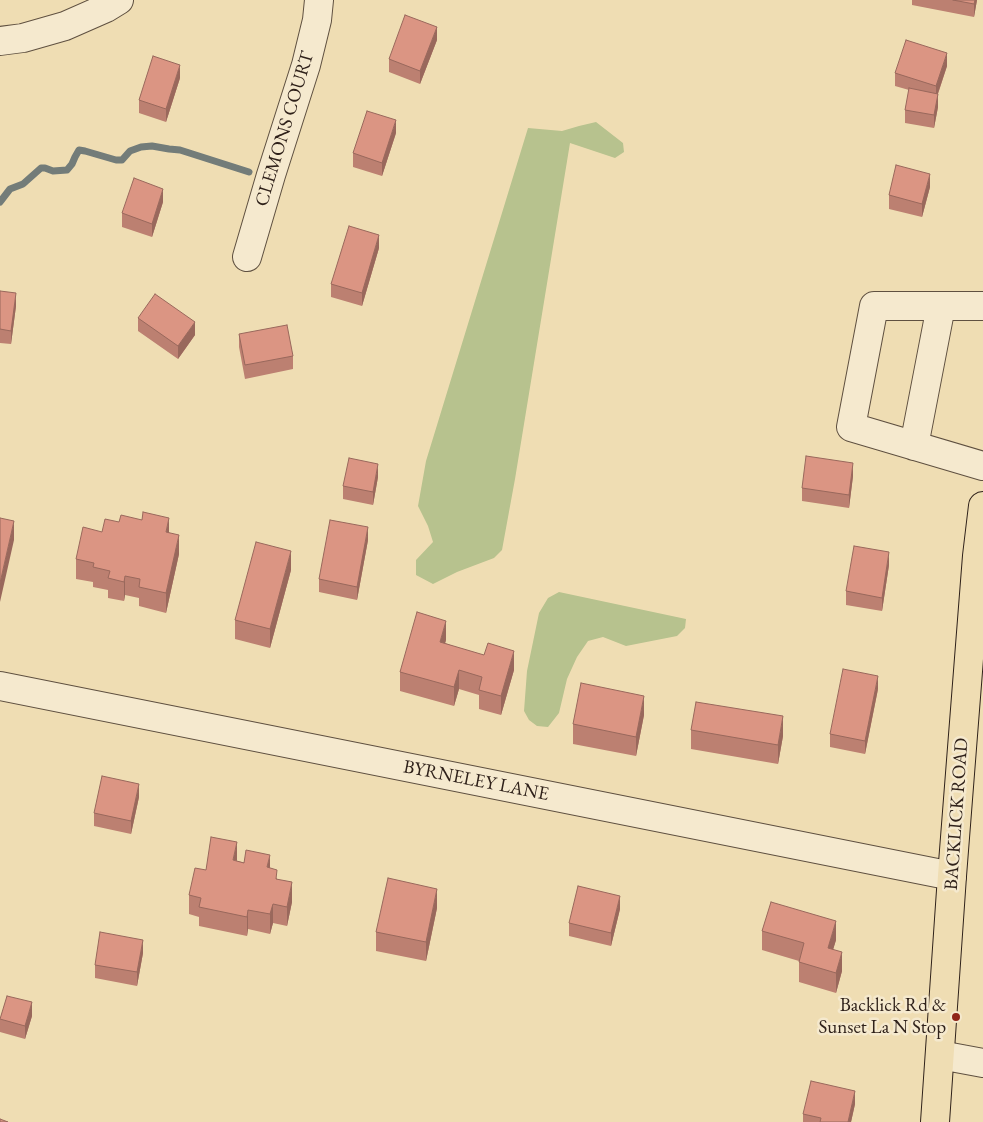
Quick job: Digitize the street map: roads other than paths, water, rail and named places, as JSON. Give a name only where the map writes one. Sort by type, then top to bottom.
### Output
[{"type":"main road","name":"BACKLICK ROAD","points":[[935,1122],[952,876],[977,556],[983,506]]},
{"type":"street","points":[[0,41],[23,38],[65,26],[106,8],[119,0]]},
{"type":"street","name":"CLEMONS COURT","points":[[247,257],[306,66],[317,20],[319,0]]},
{"type":"street","points":[[983,306],[874,306],[851,427],[983,466]]},
{"type":"street","points":[[914,446],[941,306]]},
{"type":"street","name":"BYRNELEY LANE","points":[[0,686],[952,876]]},
{"type":"street","points":[[940,1055],[983,1062]]},
{"type":"waterway","points":[[0,202],[10,189],[23,184],[41,168],[53,171],[67,170],[79,150],[122,160],[130,151],[152,146],[180,150],[249,172]]},
{"type":"place","name":"Backlick Rd & Sunset La N Stop","points":[[956,1017]]}]
